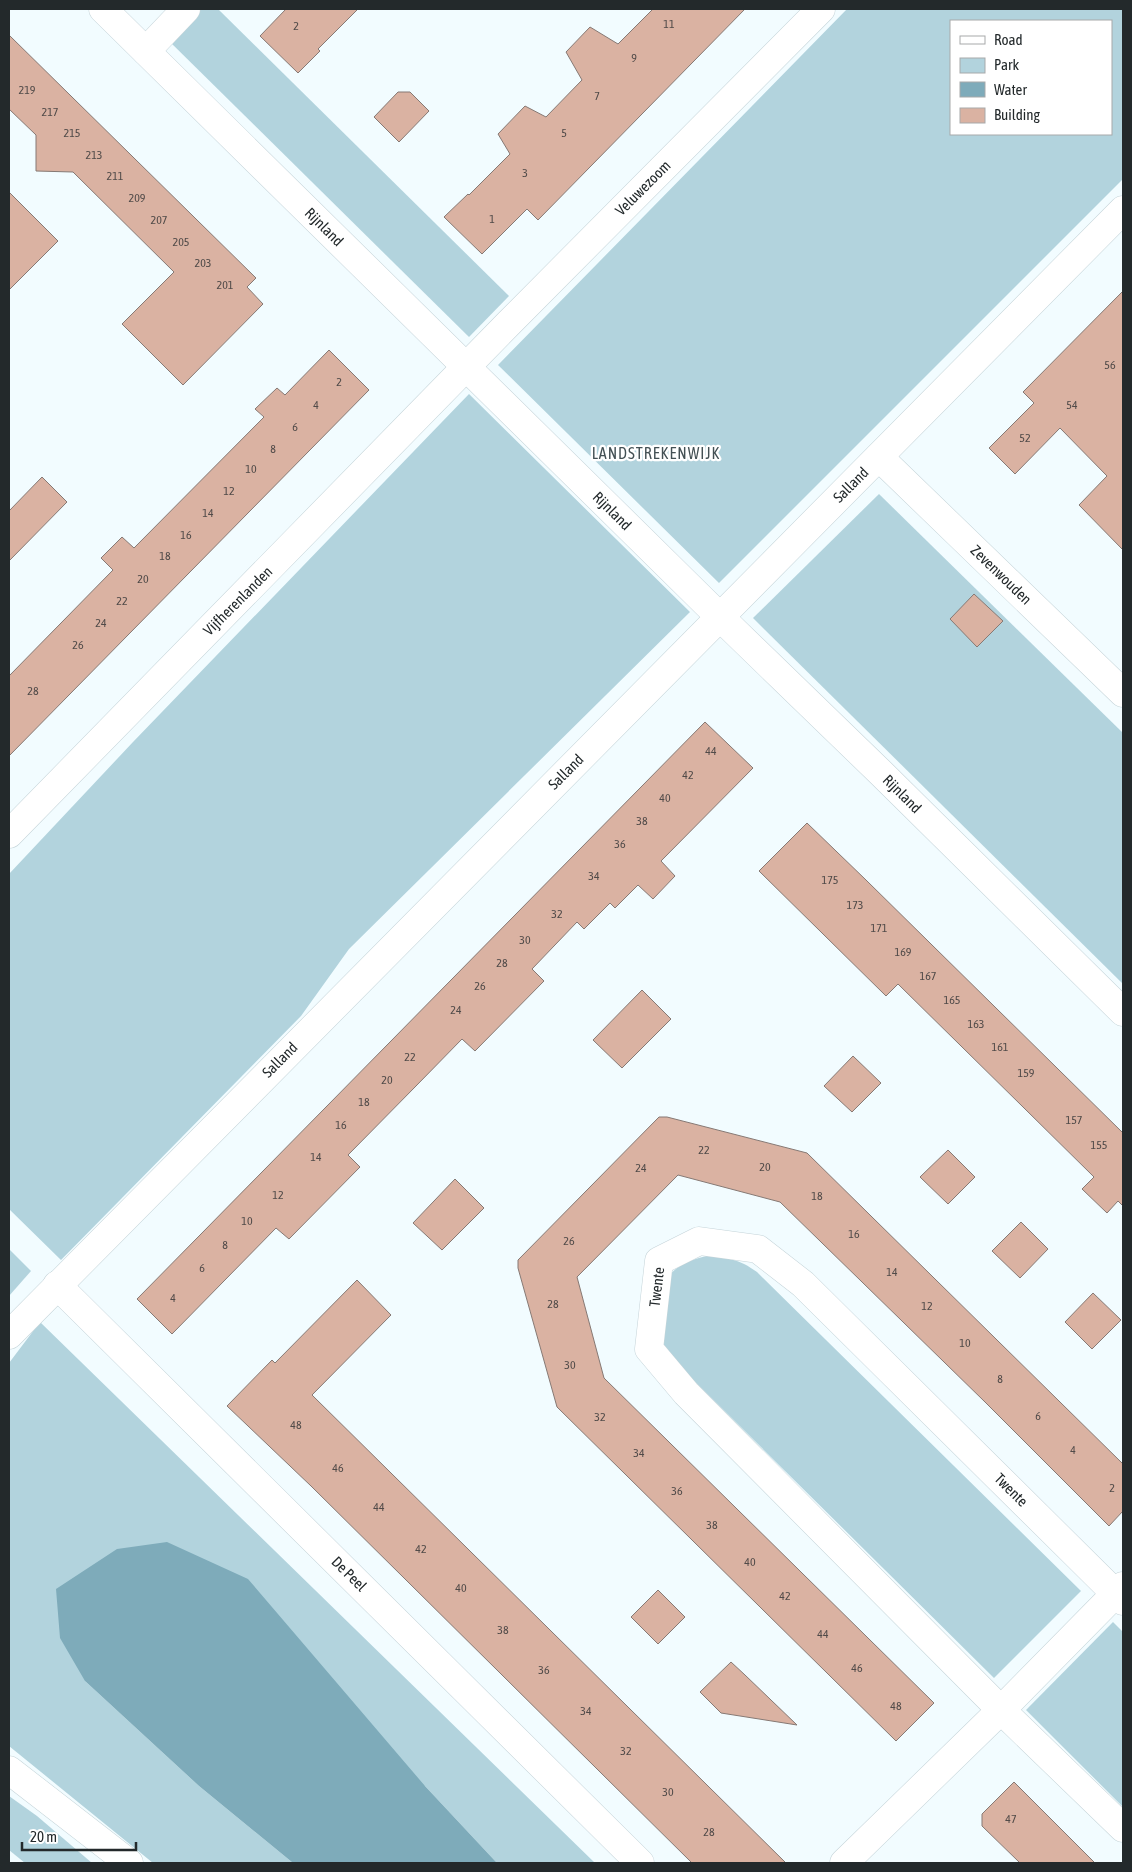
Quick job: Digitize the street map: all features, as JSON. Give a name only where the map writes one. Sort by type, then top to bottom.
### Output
[{"type":"street","name":"Rijnland","points":[[103,9],[1123,1012]]},
{"type":"street","points":[[146,51],[186,9]]},
{"type":"street","name":"Veluwezoom","points":[[467,368],[821,9]]},
{"type":"street","name":"Salland","points":[[9,1335],[1123,210]]},
{"type":"street","name":"Vijfherenlanden","points":[[9,834],[467,368]]},
{"type":"street","name":"Zevenwouden","points":[[879,457],[1123,693]]},
{"type":"street","name":"Twente","points":[[844,1863],[1001,1710],[1121,1594],[803,1284],[758,1249],[699,1241],[659,1261],[649,1349],[686,1393],[1001,1710],[1123,1828]]},
{"type":"street","name":"De Peel","points":[[57,1285],[640,1863]]},
{"type":"street","points":[[9,1770],[129,1863]]},
{"type":"green space","points":[[197,9],[218,9],[509,296],[469,337],[167,39]]},
{"type":"green space","points":[[847,9],[1123,9],[1123,179],[719,583],[498,365]]},
{"type":"green space","points":[[469,394],[690,612],[349,949],[301,1016],[61,1260],[9,1209],[9,874],[133,742]]},
{"type":"green space","points":[[879,494],[1123,733],[1123,984],[753,618]]},
{"type":"green space","points":[[9,1249],[31,1271],[9,1296]]},
{"type":"green space","points":[[707,1256],[734,1260],[745,1264],[757,1272],[1081,1591],[994,1678],[669,1356],[663,1347],[662,1336],[665,1281],[673,1271],[684,1264]]},
{"type":"green space","points":[[40,1322],[595,1863],[497,1863],[425,1786],[85,1681],[199,1786],[293,1863],[153,1863],[9,1746],[9,1363]]},
{"type":"green space","points":[[1113,1622],[1123,1632],[1123,1807],[1026,1710]]},
{"type":"green space","points":[[9,1796],[37,1816],[92,1863],[25,1863],[9,1850]]},
{"type":"water","points":[[167,1542],[248,1579],[425,1786],[497,1863],[293,1863],[199,1786],[85,1681],[60,1638],[56,1589],[117,1549]]},
{"type":"building","points":[[286,9],[358,9],[318,49],[320,51],[298,73],[260,36]]},
{"type":"building","points":[[653,9],[745,9],[538,220],[527,209],[482,254],[444,217],[510,154],[498,134],[525,106],[546,117],[582,80],[566,52],[590,27],[618,44]]},
{"type":"building","points":[[9,35],[256,278],[247,287],[263,304],[183,385],[122,324],[174,272],[73,172],[36,171],[36,135],[9,109]]},
{"type":"building","points":[[398,92],[410,92],[429,111],[399,142],[374,117]]},
{"type":"building","points":[[9,192],[58,241],[9,290]]},
{"type":"building","points":[[1123,291],[1123,550],[1079,505],[1107,476],[1060,428],[1015,474],[989,448],[1034,403],[1023,392]]},
{"type":"building","points":[[329,350],[369,390],[9,756],[9,676],[113,570],[101,558],[122,537],[134,548],[264,417],[255,409],[277,388],[285,395]]},
{"type":"building","points":[[42,477],[67,502],[9,561],[9,511]]},
{"type":"building","points":[[974,594],[1003,621],[977,647],[950,619]]},
{"type":"building","points":[[705,722],[753,768],[661,861],[675,876],[653,899],[638,885],[615,908],[610,903],[584,929],[577,922],[532,969],[544,981],[475,1051],[462,1039],[348,1155],[360,1167],[289,1239],[276,1228],[172,1334],[137,1299]]},
{"type":"building","points":[[807,823],[1123,1133],[1123,1206],[1118,1201],[1107,1213],[1082,1189],[1094,1177],[898,984],[886,996],[759,871]]},
{"type":"building","points":[[642,990],[671,1019],[622,1068],[593,1040]]},
{"type":"building","points":[[853,1056],[881,1083],[852,1112],[824,1086]]},
{"type":"building","points":[[659,1117],[667,1117],[807,1153],[1123,1464],[1123,1511],[1109,1526],[780,1202],[678,1175],[577,1277],[604,1378],[934,1703],[896,1741],[557,1407],[518,1268],[518,1260]]},
{"type":"building","points":[[948,1150],[975,1177],[948,1204],[920,1177]]},
{"type":"building","points":[[455,1179],[484,1208],[442,1250],[413,1223]]},
{"type":"building","points":[[1021,1222],[1048,1249],[1020,1278],[992,1251]]},
{"type":"building","points":[[357,1280],[391,1315],[312,1395],[786,1863],[692,1863],[311,1486],[227,1406],[272,1360],[275,1363]]},
{"type":"building","points":[[1093,1293],[1121,1320],[1092,1349],[1065,1322]]},
{"type":"building","points":[[658,1590],[685,1617],[658,1644],[631,1617]]},
{"type":"building","points":[[731,1662],[797,1725],[721,1713],[700,1692]]},
{"type":"building","points":[[1014,1782],[1095,1863],[1020,1863],[982,1826],[982,1814]]},
{"type":"district","name":"LANDSTREKENWIJK","points":[[656,453]]}]
